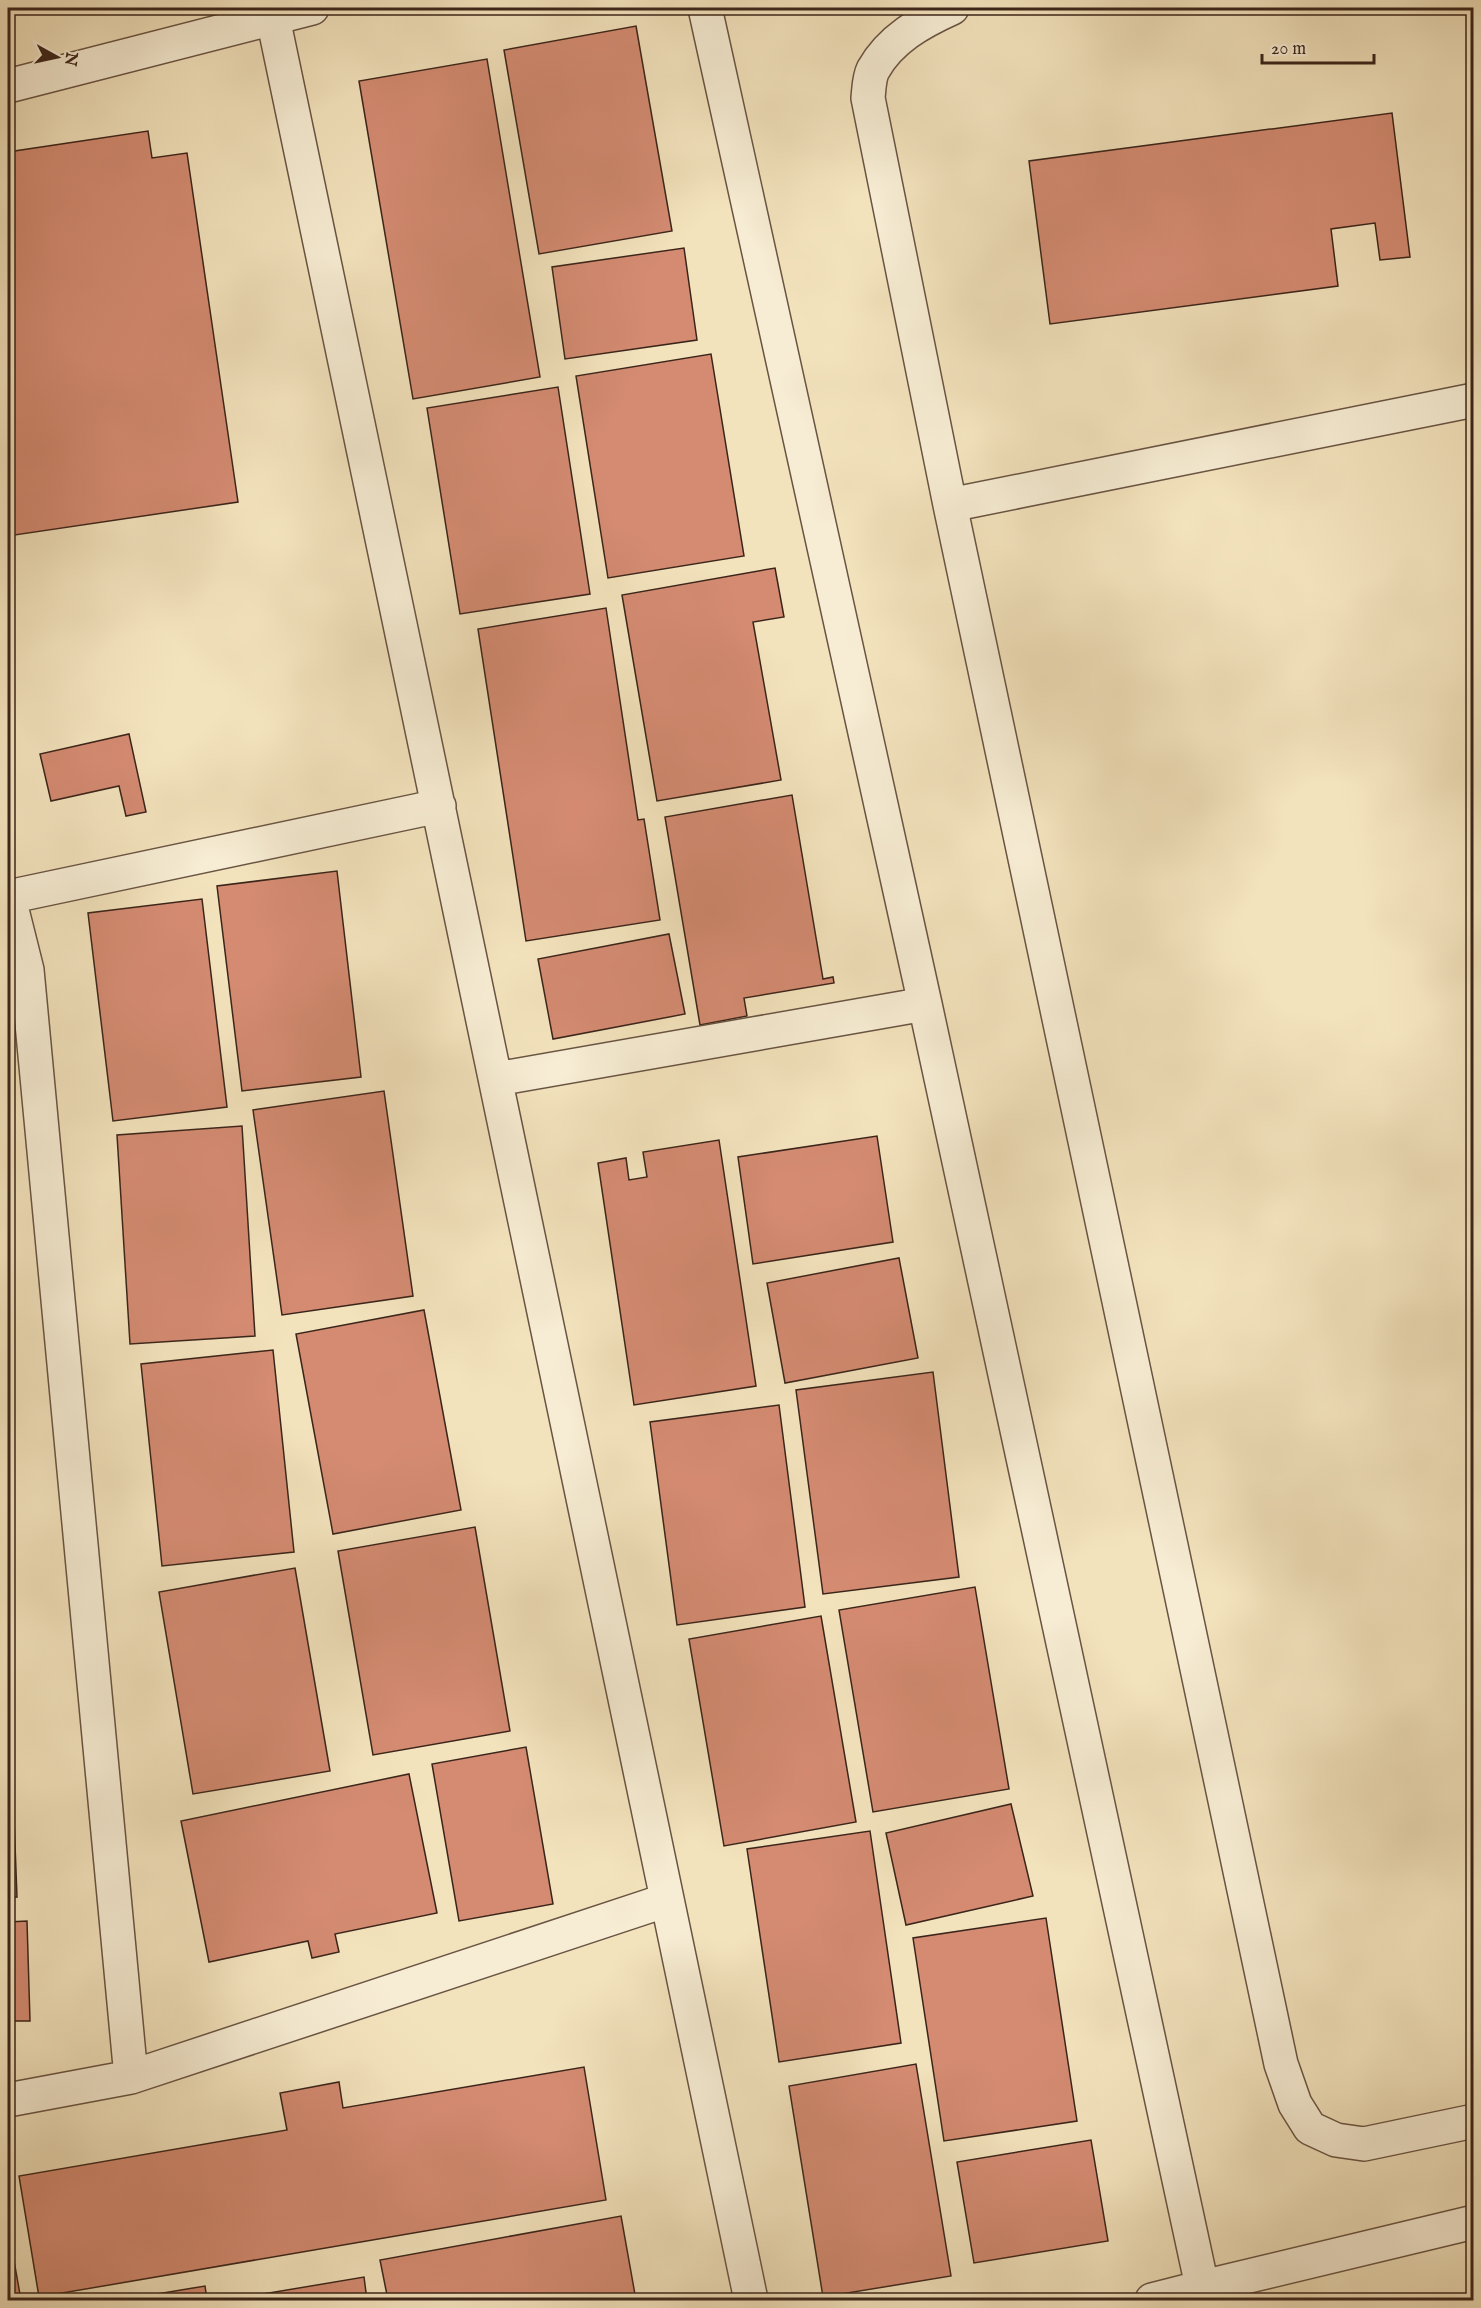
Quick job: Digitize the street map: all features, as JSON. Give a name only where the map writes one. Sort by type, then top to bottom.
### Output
[{"type":"street","points":[[8,86],[312,8]]},
{"type":"street","points":[[705,8],[925,1004],[1204,2294]]},
{"type":"street","points":[[952,8],[917,24],[889,48],[871,72],[868,98],[950,505],[1281,2064],[1295,2104],[1310,2127],[1336,2140],[1364,2144],[1473,2121]]},
{"type":"street","points":[[273,18],[751,2301]]},
{"type":"street","points":[[950,505],[1473,400]]},
{"type":"street","points":[[131,2077],[27,970],[8,896],[439,806]]},
{"type":"street","points":[[496,1079],[925,1004]]},
{"type":"street","points":[[8,2100],[131,2077],[667,1900]]},
{"type":"street","points":[[1152,2301],[1204,2294],[1473,2222]]},
{"type":"building","points":[[636,26],[672,231],[539,254],[504,50]]},
{"type":"building","points":[[487,59],[540,377],[413,399],[359,81]]},
{"type":"building","points":[[1392,113],[1410,257],[1380,260],[1375,223],[1331,229],[1338,286],[1050,324],[1029,161]]},
{"type":"building","points":[[148,131],[152,158],[187,153],[238,502],[8,536],[8,152]]},
{"type":"building","points":[[684,248],[697,340],[565,359],[552,267]]},
{"type":"building","points":[[711,354],[744,556],[608,578],[576,376]]},
{"type":"building","points":[[558,387],[590,594],[460,614],[427,408]]},
{"type":"building","points":[[775,568],[784,617],[753,622],[781,780],[657,801],[622,595]]},
{"type":"building","points":[[606,608],[638,820],[644,819],[660,920],[526,941],[478,629]]},
{"type":"building","points":[[129,734],[146,812],[126,816],[119,786],[51,801],[40,754]]},
{"type":"building","points":[[792,795],[823,979],[833,977],[834,983],[744,998],[747,1016],[700,1025],[665,817]]},
{"type":"building","points":[[337,871],[361,1077],[242,1091],[217,886]]},
{"type":"building","points":[[202,899],[227,1107],[113,1121],[88,913]]},
{"type":"building","points":[[669,934],[685,1014],[553,1039],[538,959]]},
{"type":"building","points":[[384,1091],[413,1296],[282,1315],[253,1110]]},
{"type":"building","points":[[242,1126],[255,1336],[130,1344],[117,1135]]},
{"type":"building","points":[[877,1136],[893,1242],[753,1264],[738,1157]]},
{"type":"building","points":[[719,1140],[756,1386],[634,1405],[598,1163],[626,1158],[629,1180],[647,1177],[643,1152]]},
{"type":"building","points":[[899,1258],[918,1358],[785,1383],[767,1283]]},
{"type":"building","points":[[424,1310],[461,1510],[333,1534],[296,1334]]},
{"type":"building","points":[[273,1350],[294,1552],[162,1566],[141,1364]]},
{"type":"building","points":[[933,1372],[959,1577],[823,1594],[796,1390]]},
{"type":"building","points":[[779,1405],[805,1607],[677,1625],[650,1422]]},
{"type":"building","points":[[475,1527],[510,1731],[373,1755],[338,1551]]},
{"type":"building","points":[[295,1568],[330,1771],[193,1794],[159,1592]]},
{"type":"building","points":[[975,1587],[1009,1789],[873,1812],[839,1610]]},
{"type":"building","points":[[821,1616],[856,1822],[724,1846],[689,1639]]},
{"type":"building","points":[[8,1658],[17,1897],[8,1898]]},
{"type":"building","points":[[526,1747],[553,1904],[459,1921],[432,1764]]},
{"type":"building","points":[[409,1774],[437,1913],[335,1934],[339,1952],[312,1958],[308,1941],[209,1962],[181,1821]]},
{"type":"building","points":[[1011,1804],[1033,1896],[906,1925],[886,1833]]},
{"type":"building","points":[[870,1831],[901,2043],[779,2062],[747,1849]]},
{"type":"building","points":[[1046,1918],[1077,2121],[944,2141],[913,1938]]},
{"type":"building","points":[[27,1921],[30,2021],[8,2021],[8,1922]]},
{"type":"building","points":[[916,2064],[951,2276],[823,2297],[789,2086]]},
{"type":"building","points":[[584,2067],[606,2200],[39,2297],[19,2176],[287,2130],[280,2093],[339,2082],[343,2108]]},
{"type":"building","points":[[1091,2140],[1108,2241],[974,2263],[957,2162]]},
{"type":"building","points":[[621,2216],[636,2300],[388,2300],[380,2260]]},
{"type":"building","points":[[8,2227],[21,2300],[8,2300]]},
{"type":"building","points":[[364,2277],[367,2300],[228,2300]]},
{"type":"building","points":[[205,2286],[207,2300],[121,2300]]}]
